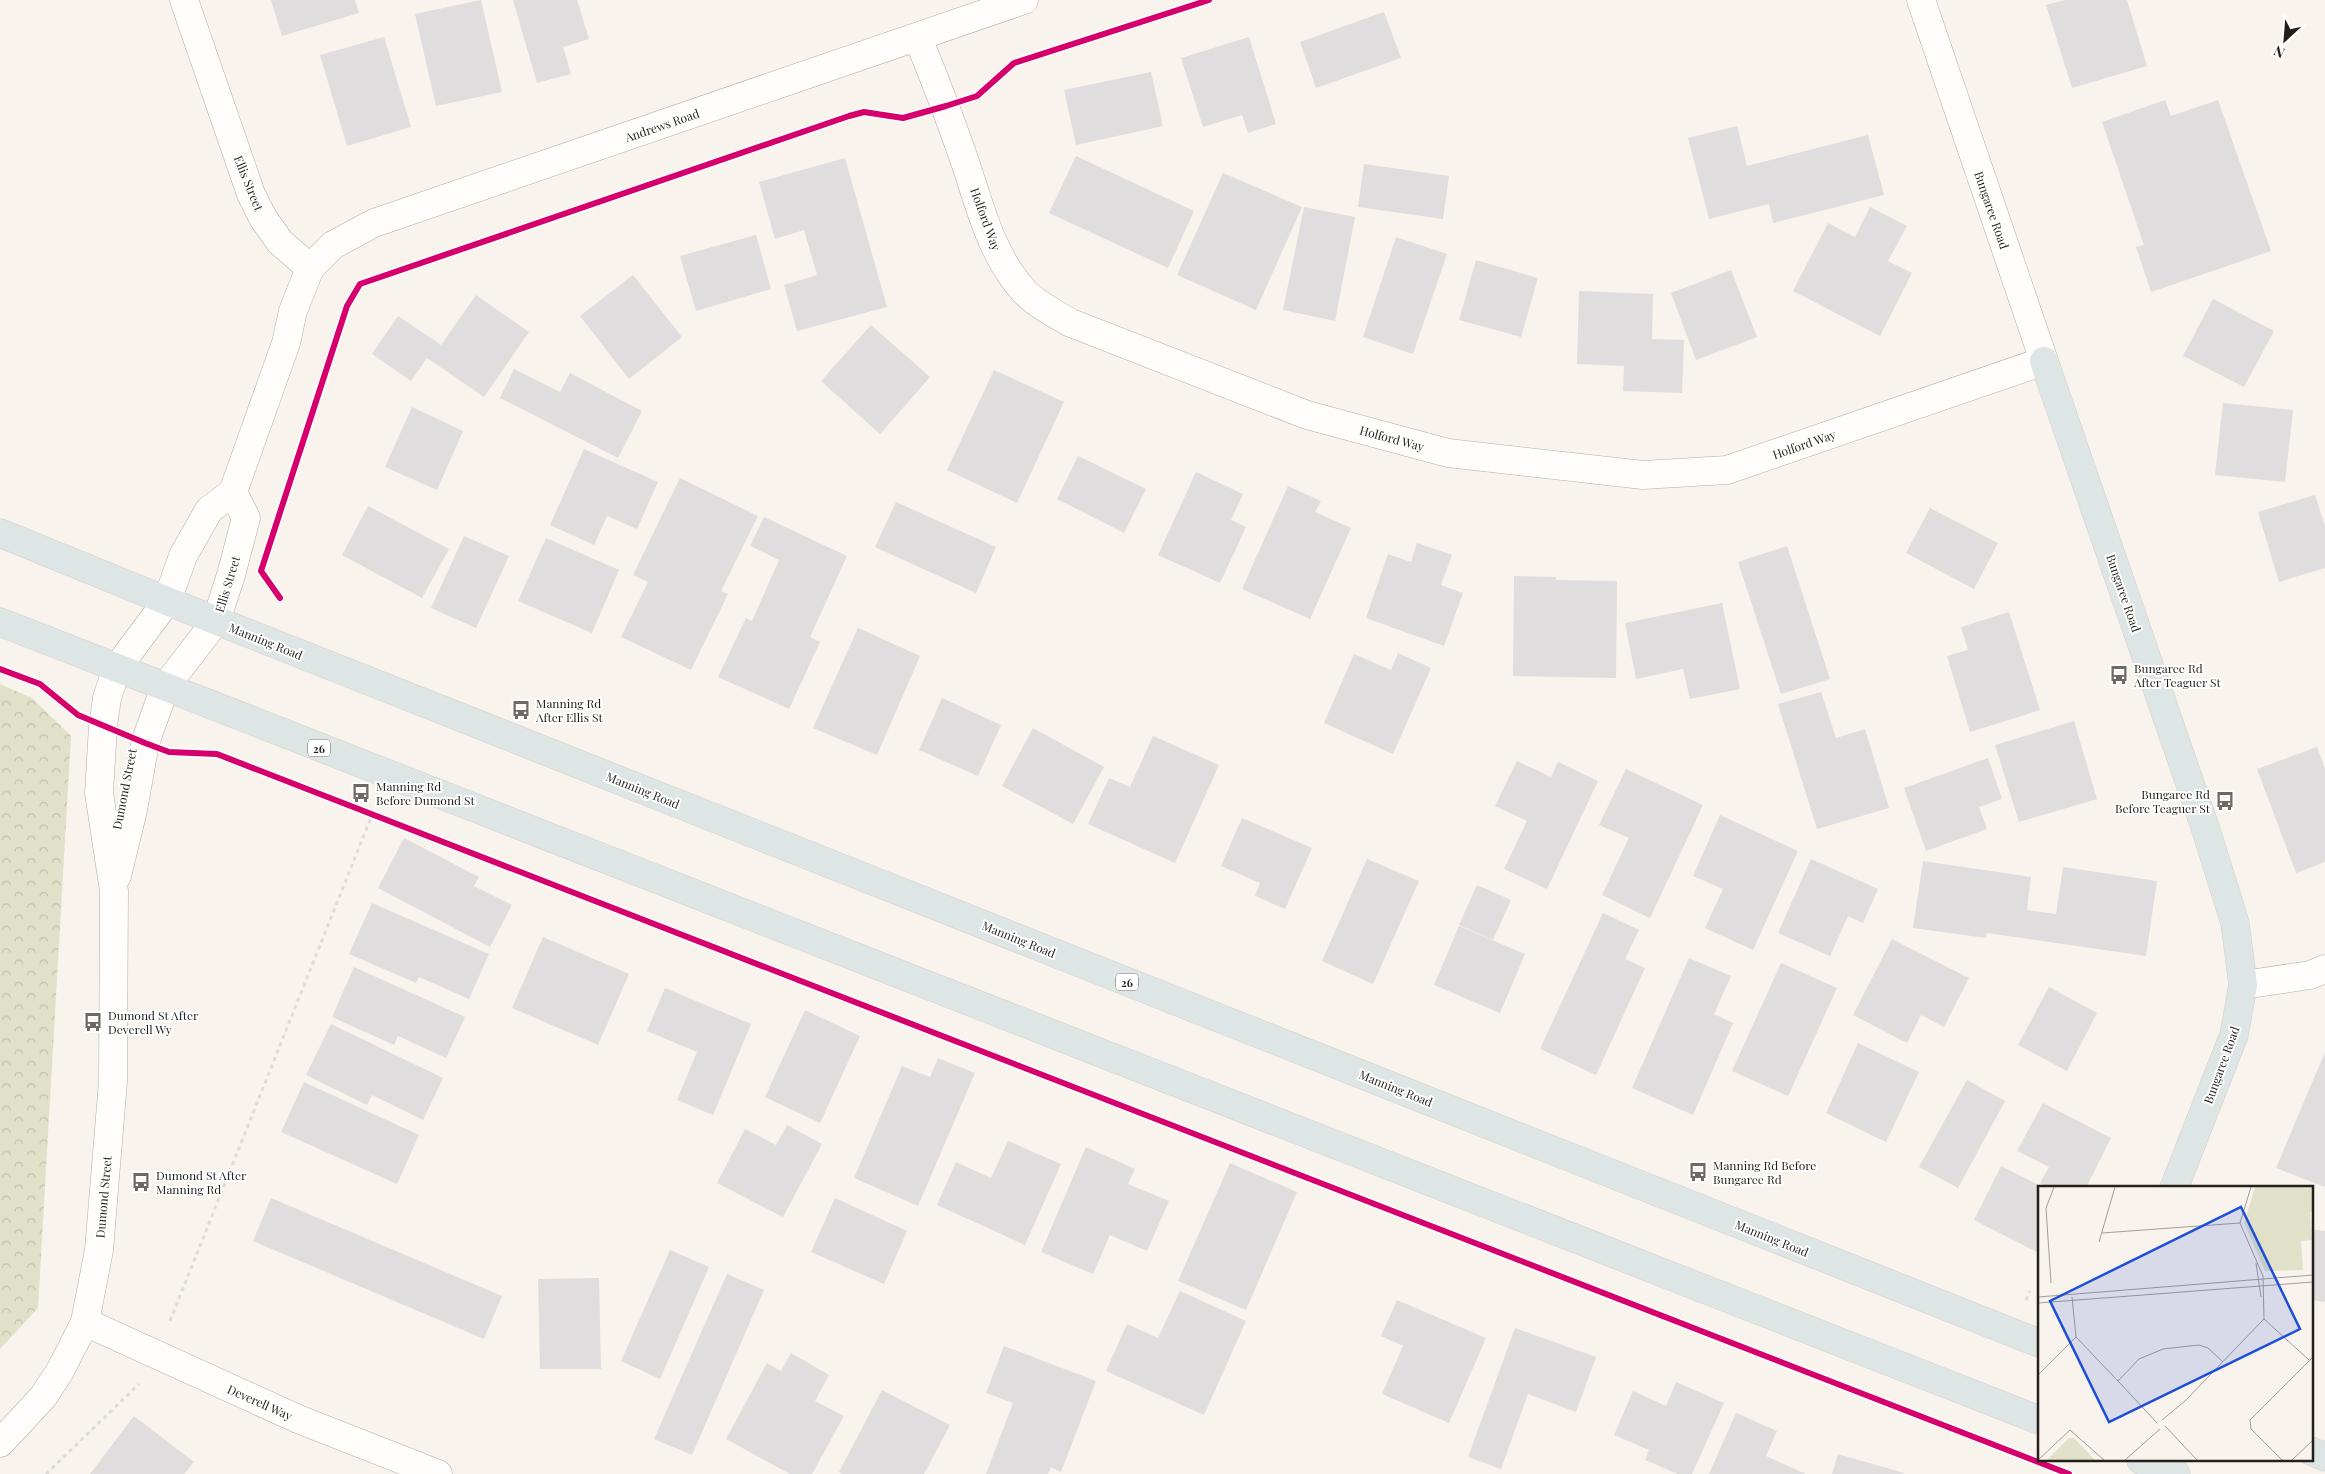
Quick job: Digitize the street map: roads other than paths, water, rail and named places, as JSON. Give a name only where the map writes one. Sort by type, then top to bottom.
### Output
[{"type":"main road","name":"Bungaree Road","points":[[2044,361],[2205,827],[2235,923],[2243,985],[2234,1035],[2175,1186]]},
{"type":"main road","name":"Manning Road","points":[[0,533],[216,621],[2038,1343]]},
{"type":"main road","name":"26","points":[[0,622],[2038,1420]]},
{"type":"main road","points":[[2312,1452],[2325,1457]]},
{"type":"main road","points":[[2146,1462],[2176,1474]]},
{"type":"street","name":"Ellis Street","points":[[184,0],[251,194],[263,218],[280,242],[310,268]]},
{"type":"street","name":"Andrews Road","points":[[310,268],[333,245],[374,223],[918,38],[1024,0]]},
{"type":"street","name":"Bungaree Road","points":[[1921,0],[2044,361]]},
{"type":"street","name":"Holford Way","points":[[918,38],[946,106],[995,249],[1025,292],[1050,311],[1071,323],[1306,415],[1448,453],[1643,475],[1728,470],[2044,361]]},
{"type":"street","points":[[166,601],[183,556],[209,510],[233,492],[286,342],[293,311],[310,268]]},
{"type":"street","name":"Ellis Street","points":[[216,621],[231,575],[246,518],[233,492]]},
{"type":"street","name":"Dumond Street","points":[[0,1443],[43,1397],[60,1371],[85,1322],[99,1250],[114,1081],[114,891],[99,792],[102,726],[107,698],[117,668],[166,601]]},
{"type":"street","name":"Dumond Street","points":[[114,891],[133,810],[145,744],[164,687],[216,621]]},
{"type":"street","points":[[2243,985],[2310,975],[2325,969]]},
{"type":"street","name":"Deverell Way","points":[[85,1322],[298,1419],[438,1474]]},
{"type":"place","name":"Bungaree Rd After Teaguer St","points":[[2119,675]]},
{"type":"place","name":"Manning Rd After Ellis St","points":[[521,710]]},
{"type":"place","name":"Manning Rd Before Dumond St","points":[[361,793]]},
{"type":"place","name":"Bungaree Rd Before Teaguer St","points":[[2225,801]]},
{"type":"place","name":"Dumond St After Deverell Wy","points":[[93,1022]]},
{"type":"place","name":"Manning Rd Before Bungaree Rd","points":[[1698,1172]]},
{"type":"place","name":"Dumond St After Manning Rd","points":[[141,1182]]}]
